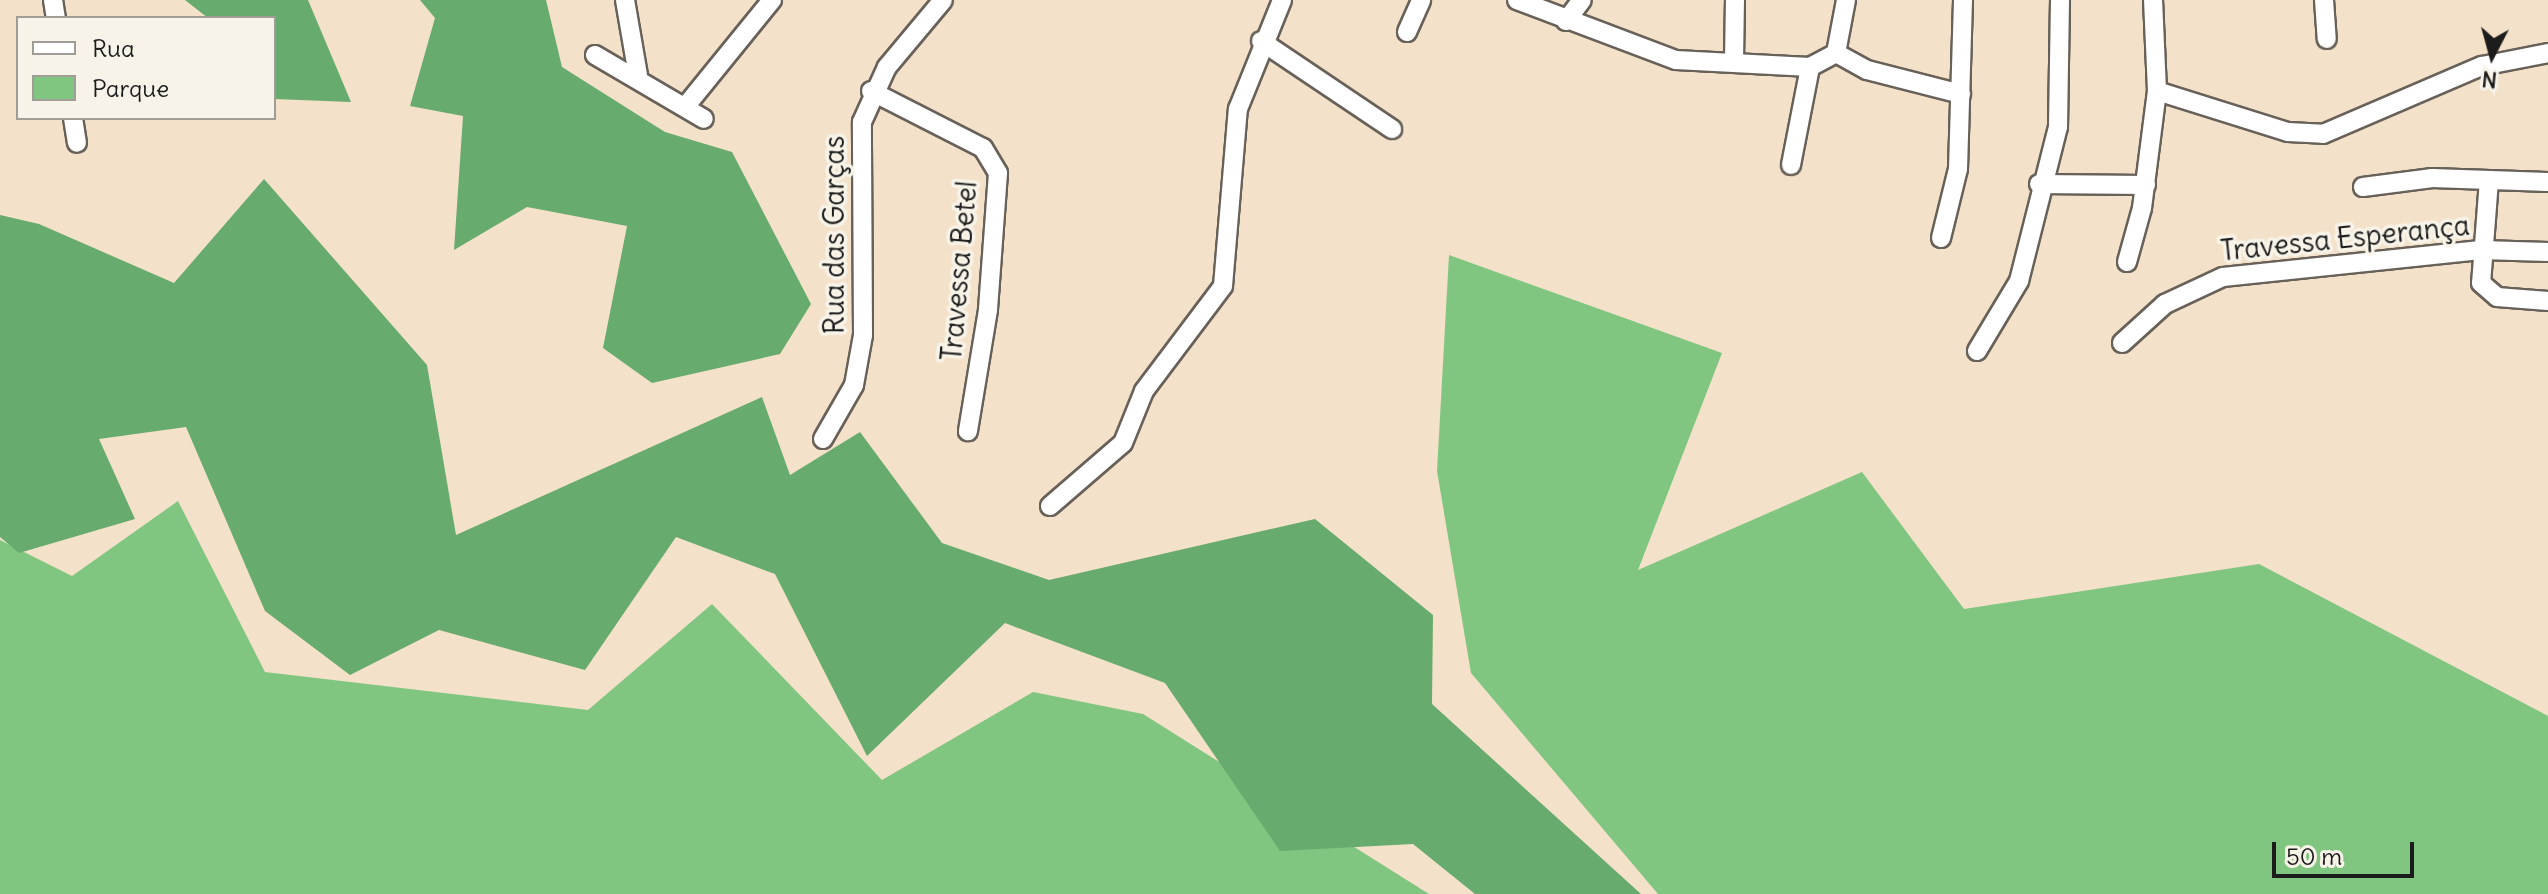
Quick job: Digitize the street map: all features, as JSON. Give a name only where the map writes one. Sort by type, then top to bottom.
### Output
[{"type":"street","points":[[625,0],[638,75]]},
{"type":"street","points":[[685,107],[772,0]]},
{"type":"street","name":"Rua das Garças","points":[[823,439],[854,385],[863,335],[859,146],[871,91],[943,0]]},
{"type":"street","points":[[1050,506],[1123,443],[1144,391],[1223,286],[1238,109],[1261,41],[1282,0]]},
{"type":"street","points":[[1407,32],[1421,0]]},
{"type":"street","points":[[1517,0],[1676,60],[1810,67],[1836,53]]},
{"type":"street","points":[[1566,21],[1582,0]]},
{"type":"street","points":[[1734,61],[1735,0]]},
{"type":"street","points":[[1836,53],[1846,0]]},
{"type":"street","points":[[1941,238],[1958,169],[1963,0]]},
{"type":"street","points":[[1977,351],[2019,281],[2039,184],[2058,127],[2060,0]]},
{"type":"street","points":[[2127,262],[2146,185],[2157,91],[2153,0]]},
{"type":"street","points":[[2324,0],[2327,39]]},
{"type":"street","points":[[1261,41],[1392,129]]},
{"type":"street","points":[[1836,53],[1867,70],[1961,94]]},
{"type":"street","points":[[2157,91],[2288,132],[2323,134],[2482,66],[2548,53]]},
{"type":"street","points":[[595,55],[638,75],[704,119]]},
{"type":"street","points":[[1791,165],[1810,67]]},
{"type":"street","name":"Travessa Betel","points":[[871,91],[983,148],[998,173],[988,310],[968,431]]},
{"type":"street","points":[[73,120],[77,143]]},
{"type":"street","points":[[2489,180],[2481,250],[2486,291],[2510,300],[2548,301]]},
{"type":"street","points":[[2363,187],[2489,180],[2548,182]]},
{"type":"street","points":[[2039,184],[2146,185]]},
{"type":"street","name":"Travessa Esperança","points":[[2122,343],[2165,304],[2223,277],[2481,250],[2548,252]]},
{"type":"green space","points":[[185,0],[308,0],[351,102],[276,99],[276,16],[205,16]]},
{"type":"green space","points":[[420,0],[546,0],[562,67],[665,132],[732,152],[811,304],[780,354],[652,383],[603,348],[627,226],[527,207],[454,250],[463,116],[410,106],[435,18]]},
{"type":"green space","points":[[264,179],[427,365],[456,535],[762,397],[790,475],[860,432],[942,543],[1049,580],[1315,519],[1433,615],[1432,704],[1641,894],[1475,894],[1413,844],[1280,851],[1165,683],[1005,623],[867,756],[775,574],[676,537],[585,670],[439,630],[350,675],[265,611],[186,427],[99,439],[135,519],[19,553],[0,537],[0,215],[39,224],[174,283]]},
{"type":"green space","points":[[1449,255],[1722,353],[1638,570],[1862,472],[1964,609],[2259,564],[2548,716],[2548,894],[1658,894],[1471,673],[1437,471]]},
{"type":"green space","points":[[178,501],[265,672],[588,710],[712,604],[882,780],[1033,692],[1143,714],[1429,894],[0,894],[0,540],[72,576]]}]
